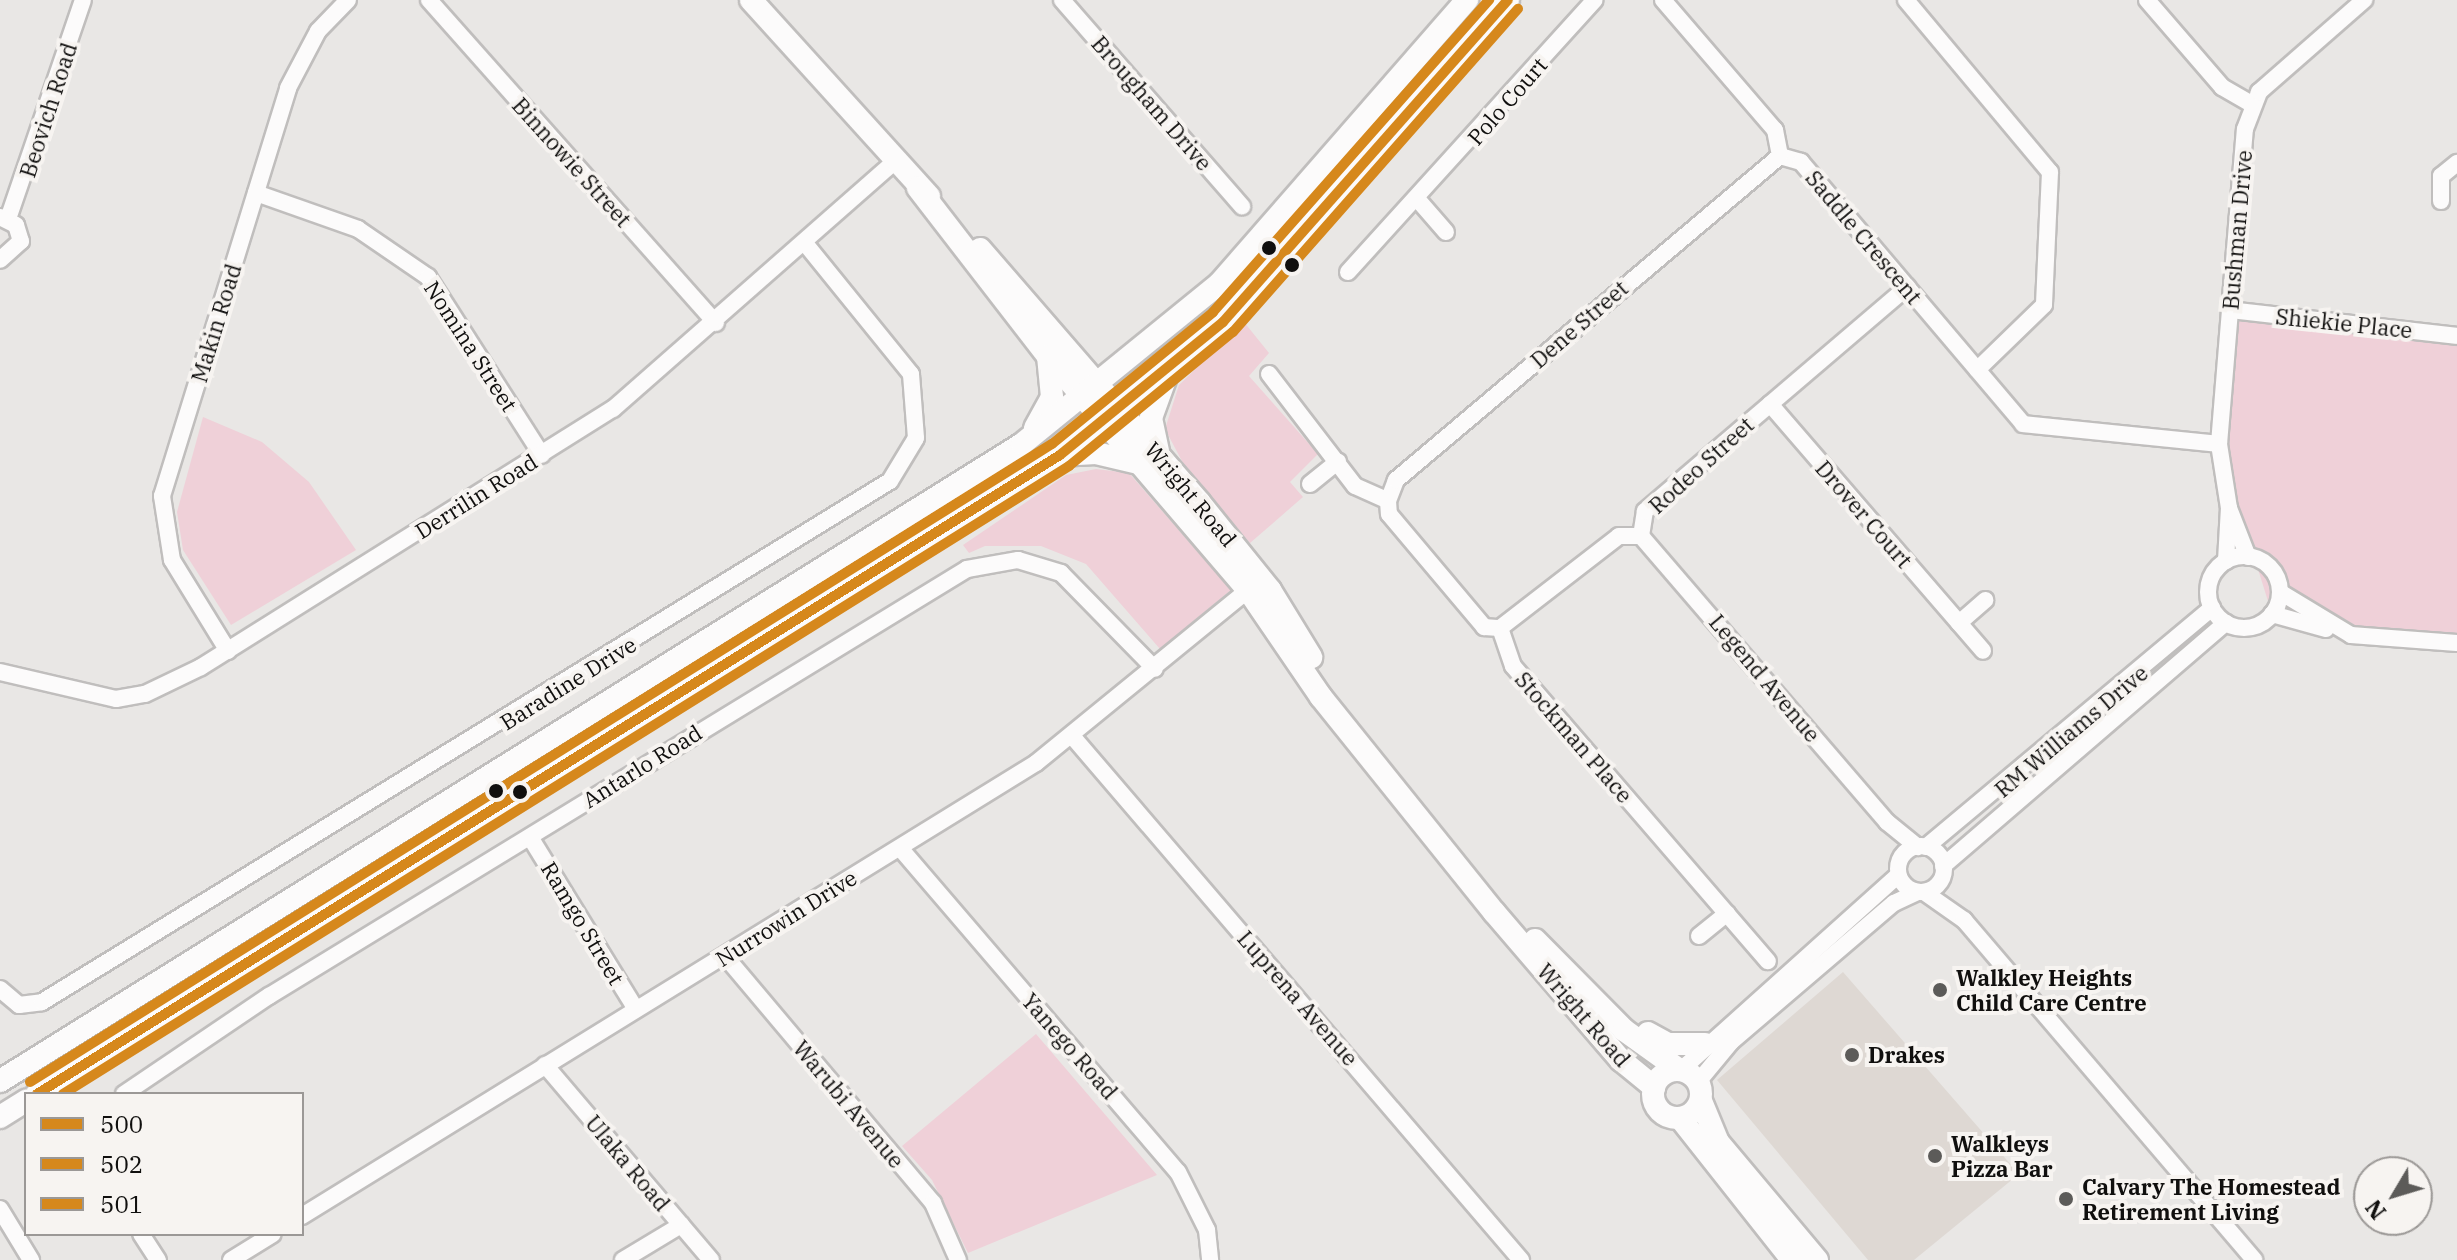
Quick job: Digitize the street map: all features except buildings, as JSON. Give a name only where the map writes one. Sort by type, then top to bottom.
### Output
[{"type":"main road","name":"Wright Road","points":[[751,0],[1288,616],[1337,716]]},
{"type":"main road","points":[[0,1081],[1022,444],[1135,357],[1246,257],[1467,0]]},
{"type":"main road","points":[[40,1092],[1060,455],[1168,370],[1270,274],[1508,0]]},
{"type":"main road","points":[[1022,444],[1051,403],[1059,353],[1097,360],[1135,357]]},
{"type":"main road","points":[[1060,455],[1096,453],[1152,460],[1151,416],[1168,370]]},
{"type":"main road","name":"Wright Road","points":[[1152,460],[1337,716],[1621,1060],[1654,1087],[1661,1112],[1680,1118]]},
{"type":"main road","name":"Wright Road","points":[[1488,901],[1563,966],[1624,1030],[1689,1080]]},
{"type":"main road","points":[[1563,966],[1655,1037],[1705,1044]]},
{"type":"main road","points":[[1654,1087],[1689,1080]]},
{"type":"main road","points":[[1689,1080],[1680,1118],[1792,1260]]},
{"type":"main road","points":[[1689,1080],[1718,1142],[1817,1260]]},
{"type":"street","name":"Beovich Road","points":[[4,218],[83,0]]},
{"type":"street","name":"Makin Road","points":[[228,651],[172,560],[162,496],[288,88],[318,31],[348,0]]},
{"type":"street","name":"Binnowie Street","points":[[429,0],[716,323]]},
{"type":"street","name":"Polo Court","points":[[1348,272],[1419,201],[1595,0]]},
{"type":"street","name":"Saddle Crescent","points":[[1663,0],[1775,130],[1780,156],[1801,162],[2023,424],[2219,444]]},
{"type":"street","points":[[1906,0],[2050,172],[2044,305],[1977,370]]},
{"type":"street","points":[[2147,0],[2222,87],[2253,105],[2280,72],[2364,0]]},
{"type":"street","name":"Brougham Drive","points":[[1069,2],[1242,206]]},
{"type":"street","name":"Bushman Drive","points":[[2226,561],[2229,508],[2219,444],[2230,310],[2253,105]]},
{"type":"street","name":"Dene Street","points":[[1388,501],[1396,480],[1780,156]]},
{"type":"street","name":"Derrilin Road","points":[[2,673],[116,699],[161,688],[228,651],[613,409],[716,323],[893,163]]},
{"type":"street","points":[[2441,201],[2441,176],[2457,163]]},
{"type":"street","name":"Nomina Street","points":[[256,193],[358,229],[428,277],[542,455]]},
{"type":"street","points":[[1419,201],[1446,232]]},
{"type":"street","points":[[0,260],[21,241],[4,218]]},
{"type":"street","name":"Baradine Drive","points":[[0,989],[26,1007],[67,988],[890,481],[916,438],[911,374],[805,243]]},
{"type":"street","name":"Rodeo Street","points":[[1500,628],[1619,536],[1641,536],[1645,511],[1907,287]]},
{"type":"street","name":"Shiekie Place","points":[[2230,310],[2457,336]]},
{"type":"street","points":[[1269,374],[1355,486],[1388,501],[1389,514],[1484,627],[1500,628]]},
{"type":"street","name":"Drover Court","points":[[1770,404],[1983,651]]},
{"type":"street","points":[[1310,484],[1338,461]]},
{"type":"street","name":"Bushman Drive","points":[[2229,508],[2248,557]]},
{"type":"street","name":"Legend Avenue","points":[[1641,536],[1887,822],[1922,847],[1943,872],[1964,920]]},
{"type":"street","points":[[2280,592],[2272,614],[2248,628],[2226,623],[2212,608],[2211,578],[2226,561],[2248,557],[2272,570],[2280,592],[2339,631]]},
{"type":"street","name":"Antarlo Road","points":[[127,1092],[926,588],[979,564],[1018,560],[1061,573],[1155,669]]},
{"type":"street","name":"Nurrowin Drive","points":[[304,1215],[900,848],[1073,737],[1248,590]]},
{"type":"street","points":[[1959,623],[1985,600]]},
{"type":"street","name":"RM Williams Drive","points":[[1899,868],[2212,608]]},
{"type":"street","points":[[2272,614],[2339,631],[2457,643]]},
{"type":"street","name":"RM Williams Drive","points":[[1921,892],[2226,623]]},
{"type":"street","name":"Stockman Place","points":[[1500,628],[1513,666],[1768,961]]},
{"type":"street","points":[[0,691],[2,673]]},
{"type":"street","name":"Luprena Avenue","points":[[1073,737],[1515,1258]]},
{"type":"street","name":"Legend Avenue","points":[[1887,822],[1899,868]]},
{"type":"street","name":"Ramgo Street","points":[[530,837],[636,1009]]},
{"type":"street","name":"Yanego Road","points":[[900,848],[1178,1172],[1207,1230],[1210,1260]]},
{"type":"street","points":[[1689,1080],[1705,1044],[1899,868],[1921,892],[1964,920],[2254,1260]]},
{"type":"street","points":[[1689,1080],[1894,903],[1921,892]]},
{"type":"street","points":[[1699,936],[1727,913]]},
{"type":"street","name":"Warubi Avenue","points":[[725,956],[933,1203],[958,1260]]},
{"type":"street","name":"Ulaka Road","points":[[545,1065],[711,1260]]},
{"type":"street","points":[[0,1209],[31,1260]]},
{"type":"street","points":[[623,1260],[681,1225]]},
{"type":"street","points":[[142,1236],[158,1260]]},
{"type":"street","points":[[231,1260],[270,1236]]},
{"type":"shaded area","points":[[2230,310],[2457,336],[2457,642],[2339,631],[2272,614],[2219,444]]},
{"type":"shaded area","points":[[1244,322],[1269,353],[1249,376],[1318,454],[1290,482],[1303,497],[1250,543],[1184,465],[1165,429],[1179,385]]},
{"type":"shaded area","points":[[203,417],[262,442],[309,482],[356,550],[231,625],[183,550],[177,512]]},
{"type":"shaded area","points":[[1096,469],[1129,473],[1231,590],[1160,649],[1086,564],[1041,546],[985,546],[969,553],[963,545],[1066,475]]},
{"type":"shaded area","points":[[1843,972],[2019,1174],[1914,1260],[1868,1260],[1717,1080]]},
{"type":"shaded area","points":[[1036,1034],[1157,1175],[968,1253],[932,1180],[902,1146]]},
{"type":"transit line","name":"501","points":[[30,1082],[1052,444],[1213,312],[1489,0]]},
{"type":"transit line","name":"500","points":[[40,1092],[1060,455],[1223,322],[1508,0]]},
{"type":"transit line","name":"502","points":[[66,1092],[1069,466],[1233,332],[1518,9]]},
{"type":"place","name":"Walkley Heights Child Care Centre","points":[[1940,990]]},
{"type":"place","name":"Drakes","points":[[1852,1055]]},
{"type":"place","name":"Walkleys Pizza Bar","points":[[1935,1156]]},
{"type":"place","name":"Calvary The Homestead Retirement Living","points":[[2066,1199]]}]
